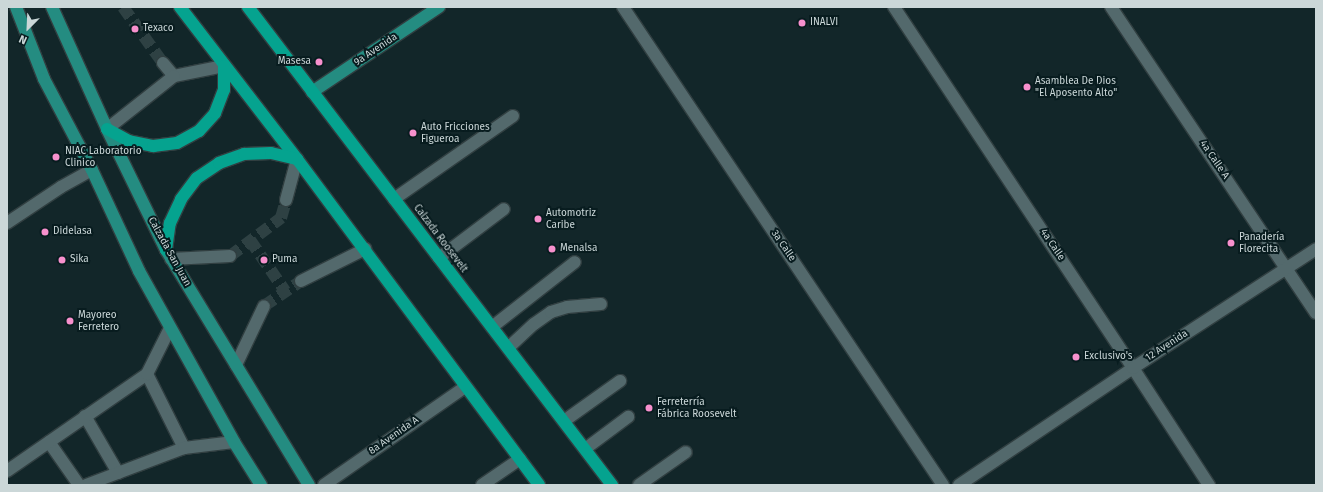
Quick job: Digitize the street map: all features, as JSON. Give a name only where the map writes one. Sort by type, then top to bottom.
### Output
[{"type":"highway","points":[[180,7],[297,159],[539,485]]},
{"type":"highway","name":"Calzada Roosevelt","points":[[248,7],[612,485]]},
{"type":"highway","points":[[108,129],[129,141],[153,146],[177,143],[194,134],[199,131],[215,113],[224,90],[224,66]]},
{"type":"highway","points":[[168,254],[170,223],[181,199],[197,178],[219,163],[244,154],[271,153],[297,159]]},
{"type":"main road","points":[[9,7],[44,79],[92,170],[139,271],[234,442],[261,485]]},
{"type":"main road","points":[[16,7],[44,79]]},
{"type":"main road","name":"Calzada San Juan","points":[[52,7],[168,254],[309,485]]},
{"type":"main road","name":"9a Avenida","points":[[312,92],[439,7]]},
{"type":"street","name":"3a Calle","points":[[623,7],[943,485]]},
{"type":"street","name":"4a Calle","points":[[894,7],[1209,485]]},
{"type":"street","name":"4a Calle A","points":[[1112,7],[1316,313]]},
{"type":"street","points":[[163,63],[174,76]]},
{"type":"street","points":[[108,129],[174,76],[224,66]]},
{"type":"street","points":[[394,199],[513,116]]},
{"type":"street","points":[[286,200],[297,159]]},
{"type":"street","points":[[7,223],[62,187],[92,170]]},
{"type":"street","points":[[439,258],[504,209]]},
{"type":"street","points":[[301,281],[364,249]]},
{"type":"street","name":"12 Avenida","points":[[958,485],[1133,368],[1316,249]]},
{"type":"street","points":[[168,254],[230,256]]},
{"type":"street","points":[[492,327],[575,262]]},
{"type":"street","points":[[508,348],[534,324],[551,312],[567,307],[601,304]]},
{"type":"street","points":[[236,365],[264,306]]},
{"type":"street","points":[[7,471],[147,374],[170,328]]},
{"type":"street","points":[[147,374],[184,448]]},
{"type":"street","points":[[564,422],[620,381]]},
{"type":"street","name":"8a Avenida A","points":[[324,485],[465,387]]},
{"type":"street","points":[[86,416],[118,473]]},
{"type":"street","points":[[585,449],[628,417]]},
{"type":"street","points":[[49,442],[79,485]]},
{"type":"street","points":[[86,485],[184,448],[234,442]]},
{"type":"street","points":[[638,485],[686,452]]},
{"type":"street","points":[[482,485],[520,459]]},
{"type":"tunnel","points":[[123,7],[163,63]]},
{"type":"tunnel","points":[[230,256],[281,218],[286,200]]},
{"type":"tunnel","points":[[250,240],[285,291]]},
{"type":"tunnel","points":[[264,306],[301,281]]},
{"type":"place","name":"INALVI","points":[[802,23]]},
{"type":"place","name":"Texaco","points":[[135,29]]},
{"type":"place","name":"Masesa","points":[[319,62]]},
{"type":"place","name":"Asamblea De Dios \"El Aposento Alto\"","points":[[1027,87]]},
{"type":"place","name":"Auto Fricciones Figueroa","points":[[413,133]]},
{"type":"place","name":"NIAC Laboratorio Clinico","points":[[56,157]]},
{"type":"place","name":"Automotriz Caribe","points":[[538,219]]},
{"type":"place","name":"Didelasa","points":[[45,232]]},
{"type":"place","name":"Panadería Florecita","points":[[1231,243]]},
{"type":"place","name":"Menalsa","points":[[552,249]]},
{"type":"place","name":"Sika","points":[[62,260]]},
{"type":"place","name":"Puma","points":[[264,260]]},
{"type":"place","name":"Mayoreo Ferretero","points":[[70,321]]},
{"type":"place","name":"Exclusivo's","points":[[1076,357]]},
{"type":"place","name":"Ferreterría Fábrica Roosevelt","points":[[649,408]]}]
